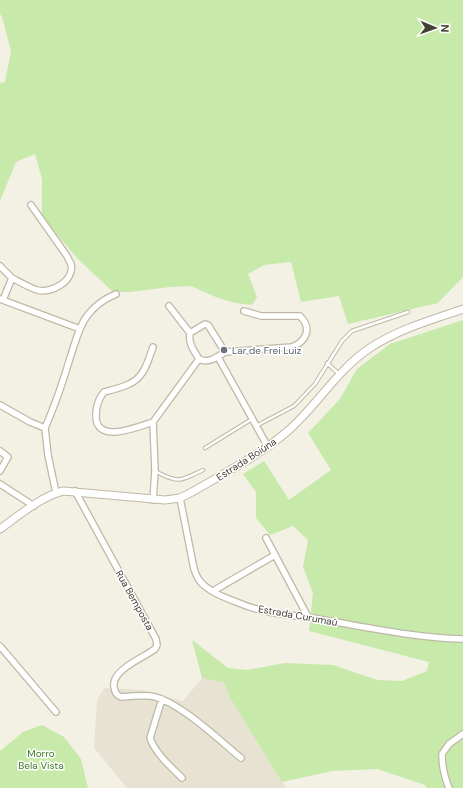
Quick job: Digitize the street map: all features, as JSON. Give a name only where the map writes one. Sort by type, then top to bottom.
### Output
[{"type":"street","points":[[0,266],[12,278],[38,290],[56,288],[67,280],[71,272],[71,265],[67,256],[31,205]]},
{"type":"street","points":[[12,278],[1,300],[80,329]]},
{"type":"street","points":[[56,493],[48,455],[45,428],[55,404],[80,329],[86,317],[94,307],[106,298],[116,294]]},
{"type":"street","points":[[169,306],[190,333]]},
{"type":"street","name":"Estrada Boiúna","points":[[0,529],[34,506],[56,493],[63,491],[153,500],[180,498],[268,447],[290,429],[339,375],[369,348],[398,332],[463,309]]},
{"type":"street","points":[[225,352],[208,325],[201,325],[190,333],[189,340],[199,360],[204,362],[218,357],[225,352],[292,347],[299,344],[305,338],[307,328],[305,321],[300,316],[261,316],[244,311]]},
{"type":"street","points":[[153,347],[144,370],[139,377],[130,384],[104,392],[102,395],[96,409],[96,420],[99,427],[103,431],[115,433],[153,422],[199,360]]},
{"type":"street","points":[[218,357],[268,447]]},
{"type":"street","points":[[0,405],[30,422],[45,428]]},
{"type":"street","points":[[153,422],[155,471],[153,500]]},
{"type":"street","points":[[0,451],[8,457],[0,472]]},
{"type":"street","points":[[0,484],[34,506]]},
{"type":"street","name":"Rua Bemposta","points":[[75,491],[156,639],[157,645],[155,649],[128,665],[116,676],[113,682],[117,695],[121,697],[150,696],[162,699],[190,716],[241,758]]},
{"type":"street","name":"Estrada Curumaú","points":[[180,498],[194,569],[199,580],[213,590],[245,606],[278,614],[308,617],[408,634],[463,639]]},
{"type":"street","points":[[266,538],[308,617]]},
{"type":"street","points":[[213,590],[275,555]]},
{"type":"street","points":[[0,646],[56,712]]},
{"type":"street","points":[[162,699],[150,738],[152,744],[182,778]]},
{"type":"street","points":[[449,788],[444,778],[442,754],[449,744],[463,734]]},
{"type":"lane","points":[[256,426],[294,406],[315,384],[342,341],[352,331],[408,312]]},
{"type":"lane","points":[[327,363],[339,375]]},
{"type":"lane","points":[[205,448],[252,419]]},
{"type":"lane","points":[[155,471],[177,481],[203,470]]},
{"type":"shaded area","points":[[202,678],[224,681],[230,698],[286,788],[127,788],[94,748],[97,700],[104,688],[142,690],[183,701]]},
{"type":"green space","points":[[0,0],[463,0],[463,277],[438,303],[348,324],[339,296],[301,302],[291,262],[264,265],[248,274],[257,297],[252,305],[236,303],[218,298],[191,286],[130,292],[113,292],[78,259],[42,217],[42,179],[35,154],[16,162],[0,201],[0,83],[5,82],[11,51],[0,14]]},
{"type":"green space","points":[[463,320],[463,788],[427,788],[425,785],[377,769],[332,771],[282,782],[230,698],[224,682],[202,678],[192,640],[228,668],[247,670],[285,663],[333,665],[377,680],[402,681],[427,671],[429,662],[309,631],[313,593],[303,567],[308,540],[293,526],[270,535],[256,518],[256,492],[243,474],[264,461],[289,500],[331,470],[308,433],[340,399],[357,369],[390,344]]},
{"type":"green space","name":"Morro Bela Vista","points":[[42,725],[64,737],[81,759],[88,788],[0,788],[0,751],[23,732]]},
{"type":"place","name":"Lar de Frei Luiz","points":[[224,350]]}]
